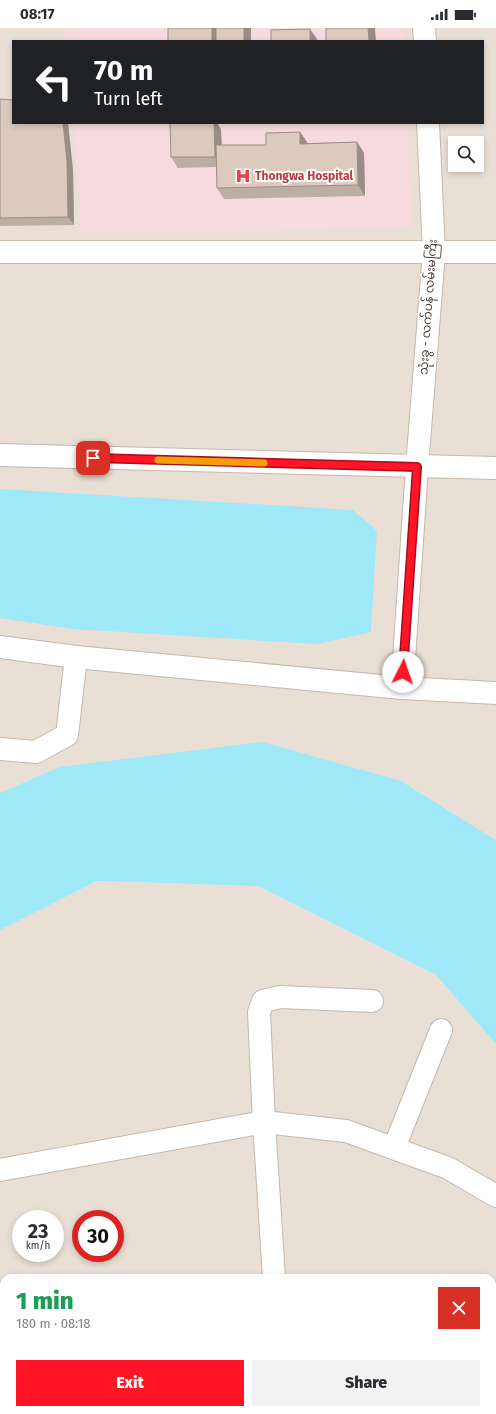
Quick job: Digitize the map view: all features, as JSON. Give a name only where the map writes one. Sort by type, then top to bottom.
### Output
[{"type":"street","points":[[424,28],[425,40]]},
{"type":"street","name":"သုံးခွ - လက်ပန် လမ်းမကြီး","points":[[402,688],[417,467],[434,252],[428,124]]},
{"type":"street","points":[[0,252],[496,252]]},
{"type":"street","points":[[0,455],[496,468]]},
{"type":"street","points":[[0,647],[76,657],[402,688],[496,693]]},
{"type":"street","points":[[0,749],[36,752],[67,735],[76,657]]},
{"type":"street","points":[[274,1274],[259,1012],[263,1001],[280,997],[372,1001]]},
{"type":"street","points":[[394,1148],[441,1030]]},
{"type":"street","points":[[0,1170],[264,1122],[346,1130],[448,1168],[496,1196]]},
{"type":"shaded area","points":[[0,28],[496,28],[496,840],[401,781],[59,767],[0,793]]},
{"type":"shaded area","points":[[65,28],[403,28],[403,40],[66,40]]},
{"type":"shaded area","name":"Thongwa Hospital","points":[[73,124],[407,124],[412,228],[82,233]]},
{"type":"shaded area","points":[[97,881],[258,886],[436,975],[496,1044],[496,1274],[0,1274],[0,930]]},
{"type":"water","points":[[0,489],[353,510],[377,531],[371,632],[317,644],[73,629],[0,618]]},
{"type":"water","points":[[263,742],[401,781],[496,840],[496,1044],[436,975],[258,886],[97,881],[0,930],[0,793],[59,767]]},
{"type":"building","points":[[168,28],[212,28],[212,40],[168,40]]},
{"type":"building","points":[[216,28],[244,28],[244,40],[216,40]]},
{"type":"building","points":[[326,28],[368,28],[369,40],[326,40]]},
{"type":"building","points":[[310,29],[310,40],[271,40],[271,30]]},
{"type":"building","points":[[0,99],[12,100],[12,124],[63,124],[67,161],[68,217],[0,218]]},
{"type":"building","points":[[170,124],[214,124],[215,157],[171,157]]},
{"type":"building","points":[[300,132],[300,144],[357,142],[358,185],[217,188],[216,145],[266,145],[266,133]]},
{"type":"slow traffic","points":[[158,460],[264,463]]},
{"type":"place","name":"Thongwa Hospital","points":[[243,176]]},
{"type":"route","points":[[93,458],[417,467],[403,672]]}]
